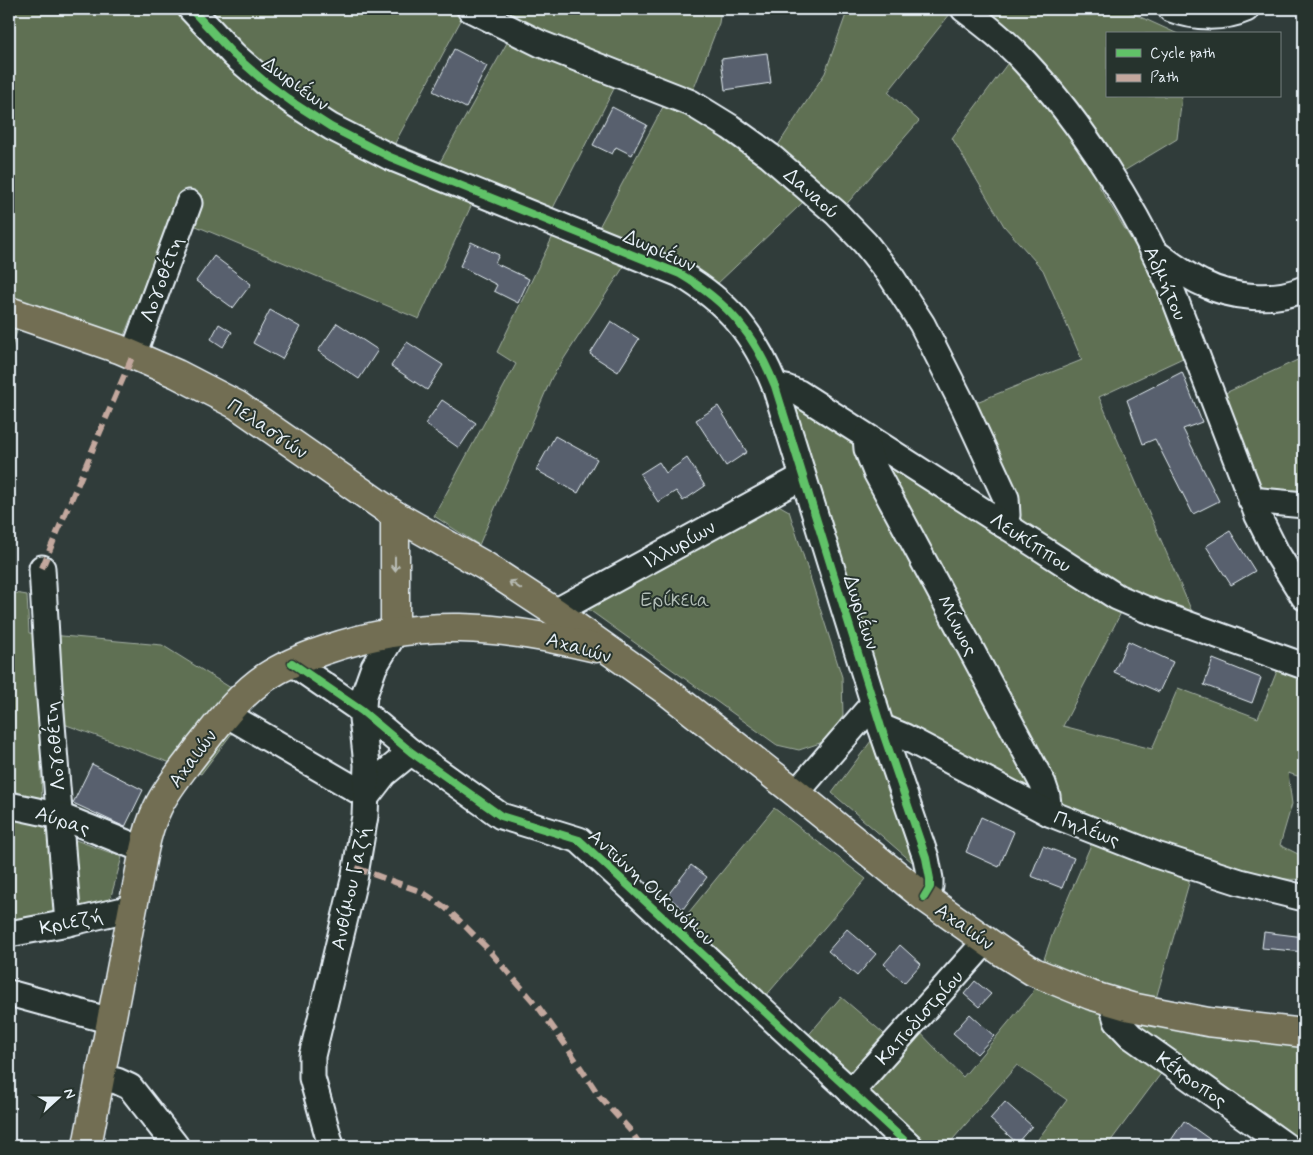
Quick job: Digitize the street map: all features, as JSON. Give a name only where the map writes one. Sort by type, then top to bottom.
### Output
[{"type":"main road","name":"Πελασγών","points":[[9,311],[133,355],[177,374],[236,405],[394,516],[486,566],[610,651]]},
{"type":"main road","points":[[394,516],[395,632]]},
{"type":"main road","name":"Αχαιών","points":[[86,1146],[144,850],[153,817],[165,793],[226,714],[251,688],[266,677],[292,663],[339,645],[395,632],[431,628],[478,628],[530,634],[610,651],[668,692],[924,897],[1016,961],[1047,978],[1111,1001],[1208,1022],[1304,1033]]},
{"type":"street","name":"Δωριέων","points":[[191,9],[254,73],[294,104],[331,127],[390,157],[664,266],[696,284],[722,304],[742,326],[760,354],[775,386],[881,727],[928,863],[930,887],[924,897]]},
{"type":"street","name":"Δαναού","points":[[470,9],[541,44],[691,103],[730,127],[770,156],[836,213],[865,243],[892,276],[922,324],[959,396],[1006,498],[1008,515],[1004,525]]},
{"type":"street","name":"Αδμήτου","points":[[964,9],[1011,48],[1054,97],[1102,163],[1153,250],[1175,299],[1251,500],[1276,552],[1304,597]]},
{"type":"street","points":[[1171,9],[1182,13],[1214,16],[1229,15],[1246,9]]},
{"type":"street","name":"Λογοθέτη","points":[[133,355],[189,204]]},
{"type":"street","points":[[1153,250],[1192,278],[1226,292],[1276,296],[1304,289]]},
{"type":"street","name":"Λευκίππου","points":[[775,386],[799,393],[1117,597],[1145,609],[1304,666]]},
{"type":"street","name":"Μίνωος","points":[[866,437],[867,449],[876,472],[1043,784],[1047,796],[1049,814]]},
{"type":"street","name":"Ιλλυρίων","points":[[555,612],[802,477]]},
{"type":"street","points":[[1251,500],[1304,505]]},
{"type":"street","name":"Λογοθέτη","points":[[42,568],[49,688],[68,923]]},
{"type":"street","name":"Ανθίμου Γαζή","points":[[331,1146],[312,1078],[311,1064],[354,880],[364,828],[367,765],[362,711],[364,695],[372,672],[395,632]]},
{"type":"street","name":"Αντώνη Οικονόμου","points":[[292,663],[362,711],[411,752],[501,816],[579,840],[910,1146]]},
{"type":"street","points":[[796,793],[874,703]]},
{"type":"street","points":[[226,714],[367,796],[384,774],[411,752]]},
{"type":"street","name":"Πηλέως","points":[[881,727],[905,737],[1049,814],[1156,855],[1240,882],[1304,898]]},
{"type":"street","name":"Αύρας","points":[[9,805],[60,816],[144,850]]},
{"type":"street","name":"Κριεζή","points":[[9,934],[132,908]]},
{"type":"street","name":"Καποδιστρίου","points":[[851,1092],[986,941]]},
{"type":"street","points":[[9,993],[111,1021]]},
{"type":"street","name":"Κέκροπος","points":[[1111,1001],[1117,1020],[1130,1036],[1286,1146]]},
{"type":"street","points":[[100,1078],[117,1081],[130,1087],[176,1146]]},
{"type":"green space","points":[[9,9],[467,9],[395,143],[440,162],[517,25],[484,9],[721,9],[719,23],[686,109],[775,150],[825,73],[848,9],[954,9],[888,92],[919,121],[844,207],[818,188],[716,285],[698,268],[636,248],[552,377],[479,545],[434,516],[516,364],[497,352],[554,234],[589,246],[673,88],[623,71],[552,210],[483,180],[419,319],[172,216],[114,360],[19,325],[9,356]]},
{"type":"green space","points":[[973,9],[1123,9],[1174,32],[1106,32],[1106,98],[1182,98],[1177,139],[1099,186],[1143,259],[1185,357],[1099,397],[1193,614],[1130,595],[1063,726],[1152,749],[1178,688],[1258,718],[1277,671],[1304,680],[1304,778],[1288,773],[1292,804],[1280,845],[1304,857],[1304,879],[1263,876],[1197,855],[1149,1023],[1209,1037],[1304,1046],[1304,1146],[1298,1146],[1174,1056],[1107,1146],[1033,1146],[1067,1100],[1017,1065],[947,1146],[896,1146],[794,1052],[841,997],[896,1044],[913,1025],[963,1077],[1032,994],[1053,933],[1093,840],[1092,822],[886,721],[787,405],[799,404],[830,420],[1003,541],[1018,509],[974,403],[1082,360],[1043,270],[1004,226],[952,138],[1022,44]]},
{"type":"green space","points":[[1304,357],[1304,498],[1259,498],[1221,395]]},
{"type":"green space","name":"Ερίκεια","points":[[775,503],[789,511],[842,677],[843,716],[826,741],[799,750],[777,745],[588,609]]},
{"type":"green space","points":[[9,592],[27,595],[29,633],[162,645],[255,703],[201,774],[39,715],[43,828],[122,857],[108,907],[9,926]]},
{"type":"green space","points":[[886,721],[914,862],[832,793]]},
{"type":"green space","points":[[774,808],[866,879],[753,1011],[667,939]]},
{"type":"building","points":[[454,49],[487,66],[466,108],[433,91]]},
{"type":"building","points":[[767,53],[771,83],[725,90],[721,59]]},
{"type":"building","points":[[612,107],[647,125],[632,155],[616,147],[612,154],[593,145]]},
{"type":"building","points":[[471,242],[499,255],[495,263],[529,279],[518,303],[494,291],[497,285],[460,266]]},
{"type":"building","points":[[214,256],[251,284],[233,308],[196,281]]},
{"type":"building","points":[[270,310],[300,327],[282,359],[253,343]]},
{"type":"building","points":[[611,321],[639,339],[618,372],[590,354]]},
{"type":"building","points":[[337,323],[378,350],[359,379],[318,351]]},
{"type":"building","points":[[219,324],[232,332],[223,347],[211,339]]},
{"type":"building","points":[[407,342],[443,365],[427,390],[391,366]]},
{"type":"building","points":[[1182,372],[1202,422],[1183,429],[1219,501],[1193,514],[1155,439],[1143,444],[1127,400]]},
{"type":"building","points":[[442,400],[476,423],[459,448],[425,424]]},
{"type":"building","points":[[718,406],[747,452],[726,466],[696,420]]},
{"type":"building","points":[[555,436],[597,459],[578,493],[536,470]]},
{"type":"building","points":[[687,458],[705,486],[683,501],[676,491],[658,502],[640,474],[659,462],[666,473]]},
{"type":"building","points":[[1230,531],[1255,571],[1231,585],[1206,546]]},
{"type":"building","points":[[1128,641],[1173,662],[1159,692],[1114,672]]},
{"type":"building","points":[[1213,659],[1261,678],[1252,703],[1204,685]]},
{"type":"building","points":[[92,764],[143,790],[125,827],[73,803]]},
{"type":"building","points":[[981,817],[1014,832],[999,867],[966,852]]},
{"type":"building","points":[[1043,846],[1074,858],[1062,888],[1031,876]]},
{"type":"building","points":[[691,865],[707,877],[683,909],[667,896]]},
{"type":"building","points":[[847,929],[876,954],[857,976],[828,951]]},
{"type":"building","points":[[1264,932],[1304,937],[1304,952],[1262,948]]},
{"type":"building","points":[[900,945],[921,964],[904,983],[884,964]]},
{"type":"building","points":[[975,981],[991,994],[979,1007],[964,994]]},
{"type":"building","points":[[970,1014],[994,1036],[977,1054],[953,1033]]},
{"type":"building","points":[[1005,1102],[1032,1126],[1017,1143],[990,1119]]},
{"type":"building","points":[[1184,1121],[1219,1146],[1167,1146]]},
{"type":"marked path","points":[[42,568],[133,355]]},
{"type":"marked path","points":[[356,868],[422,892],[446,908],[466,927],[539,1008],[599,1096],[630,1130],[641,1146]]},
{"type":"cycle path","points":[[191,9],[234,55],[265,82],[331,127],[390,157],[680,274],[713,296],[738,321],[749,335],[767,367],[775,386],[881,727],[926,858],[930,887],[924,897]]},
{"type":"cycle path","points":[[292,663],[362,711],[411,752],[501,816],[579,840],[910,1146]]}]
